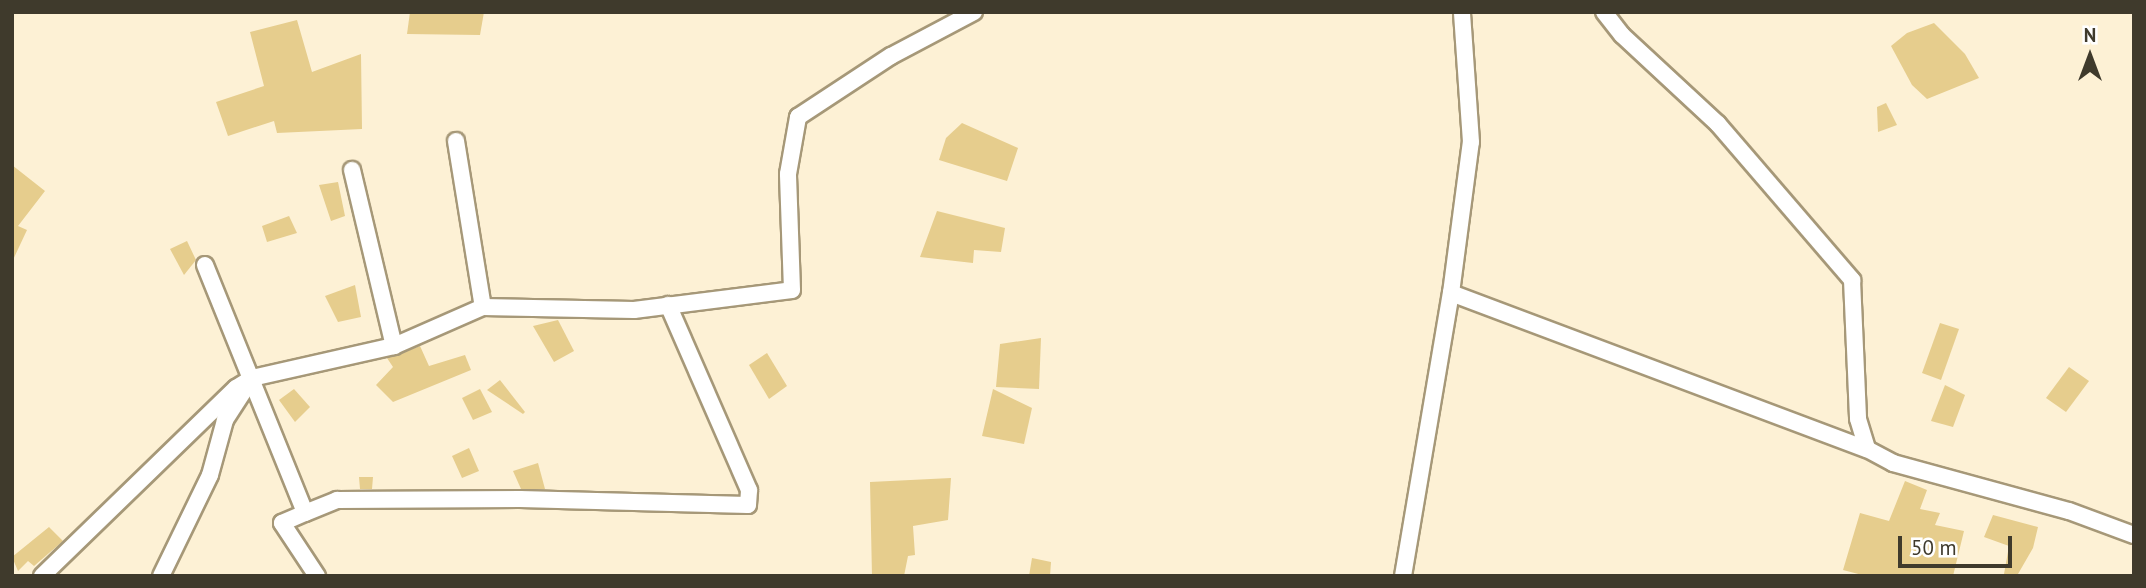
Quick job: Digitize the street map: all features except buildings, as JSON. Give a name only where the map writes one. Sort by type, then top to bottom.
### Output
[{"type":"street","points":[[42,576],[236,388],[253,378],[394,346],[483,307],[634,310],[792,290],[788,174],[798,117],[891,57],[974,12]]},
{"type":"street","points":[[1403,576],[1451,293],[1471,142],[1462,12]]},
{"type":"street","points":[[1604,12],[1622,35],[1718,124],[1852,280],[1858,419],[1867,449]]},
{"type":"street","points":[[456,141],[483,307]]},
{"type":"street","points":[[352,170],[394,346]]},
{"type":"street","points":[[205,265],[253,378],[305,513]]},
{"type":"street","points":[[1451,293],[1867,449],[1894,463],[2069,511],[2134,535]]},
{"type":"street","points":[[317,576],[282,523],[337,500],[520,499],[748,505],[749,490],[668,305]]},
{"type":"street","points":[[161,576],[210,475],[225,420],[253,378]]}]
